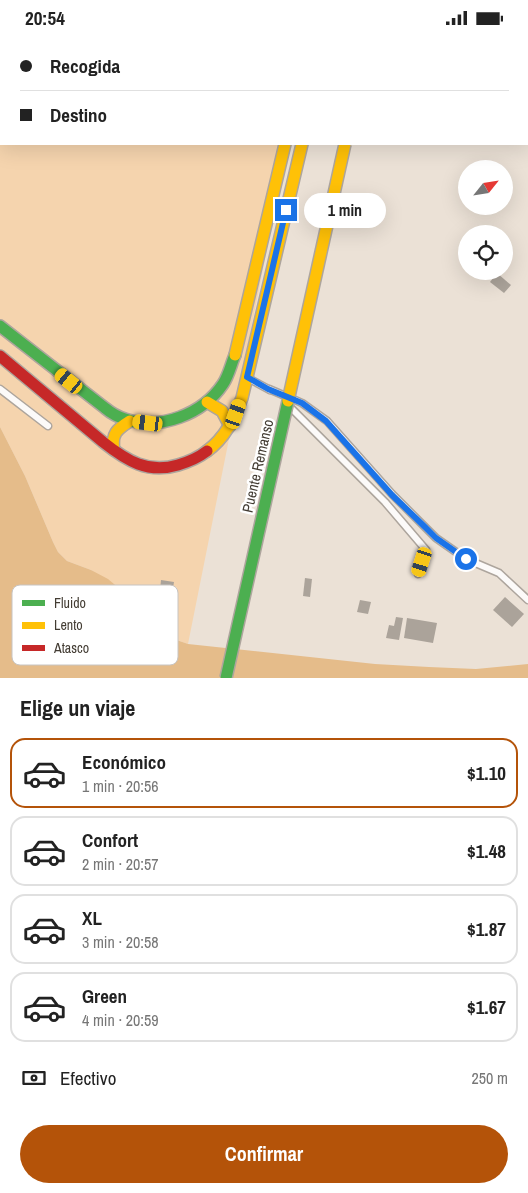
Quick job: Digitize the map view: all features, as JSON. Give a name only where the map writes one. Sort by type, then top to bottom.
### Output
[{"type":"main road","points":[[0,325],[112,413],[130,421],[148,423],[165,422],[187,415],[207,402],[229,373],[236,351],[285,145]]},
{"type":"main road","points":[[0,356],[114,451],[132,462],[145,467],[170,467],[183,464],[210,450],[218,443],[236,414],[247,377],[302,145]]},
{"type":"main road","name":"Puente Remanso","points":[[226,678],[345,145]]},
{"type":"main road","points":[[207,402],[222,411],[230,425]]},
{"type":"main road","points":[[114,451],[112,441],[114,433],[130,421]]},
{"type":"lane","points":[[247,377],[268,389],[302,403],[326,421],[392,495],[436,538],[466,559],[499,573],[528,600]]},
{"type":"lane","points":[[0,389],[48,426]]},
{"type":"lane","points":[[268,389],[297,414],[385,502],[426,550],[418,574]]},
{"type":"shaded area","points":[[0,145],[288,145],[188,644],[178,640],[178,585],[113,585],[91,570],[67,561],[58,552],[25,476],[0,427]]},
{"type":"shaded area","points":[[0,427],[25,476],[58,552],[67,561],[91,570],[115,585],[12,585],[12,665],[178,665],[178,640],[188,644],[375,664],[476,669],[528,664],[528,678],[0,678]]},
{"type":"building","points":[[492,280],[505,280],[511,285],[504,293],[490,282]]},
{"type":"building","points":[[305,578],[312,579],[310,597],[303,596]]},
{"type":"building","points":[[161,580],[174,582],[174,585],[160,585]]},
{"type":"building","points":[[505,597],[524,614],[512,627],[493,610]]},
{"type":"building","points":[[360,600],[371,602],[368,614],[357,612]]},
{"type":"building","points":[[396,617],[403,618],[399,640],[386,638],[389,625],[394,626]]},
{"type":"building","points":[[407,618],[437,623],[433,643],[404,638]]},
{"type":"traffic: fast","points":[[0,326],[110,412],[122,418],[138,422],[166,421],[180,417],[204,404],[223,384],[235,355]]},
{"type":"traffic: fast","points":[[226,678],[288,401]]},
{"type":"traffic: slow","points":[[235,355],[285,145]]},
{"type":"traffic: slow","points":[[207,451],[219,440],[228,427],[242,398],[302,145]]},
{"type":"traffic: slow","points":[[288,401],[345,145]]},
{"type":"traffic: slow","points":[[207,402],[222,411],[230,426]]},
{"type":"traffic: slow","points":[[114,450],[114,436],[130,421]]},
{"type":"traffic: jam","points":[[0,356],[103,442],[129,460],[147,467],[167,467],[189,461],[207,451]]},
{"type":"route","points":[[286,210],[247,377],[268,389],[302,403],[326,421],[392,495],[436,538],[466,559]]}]
